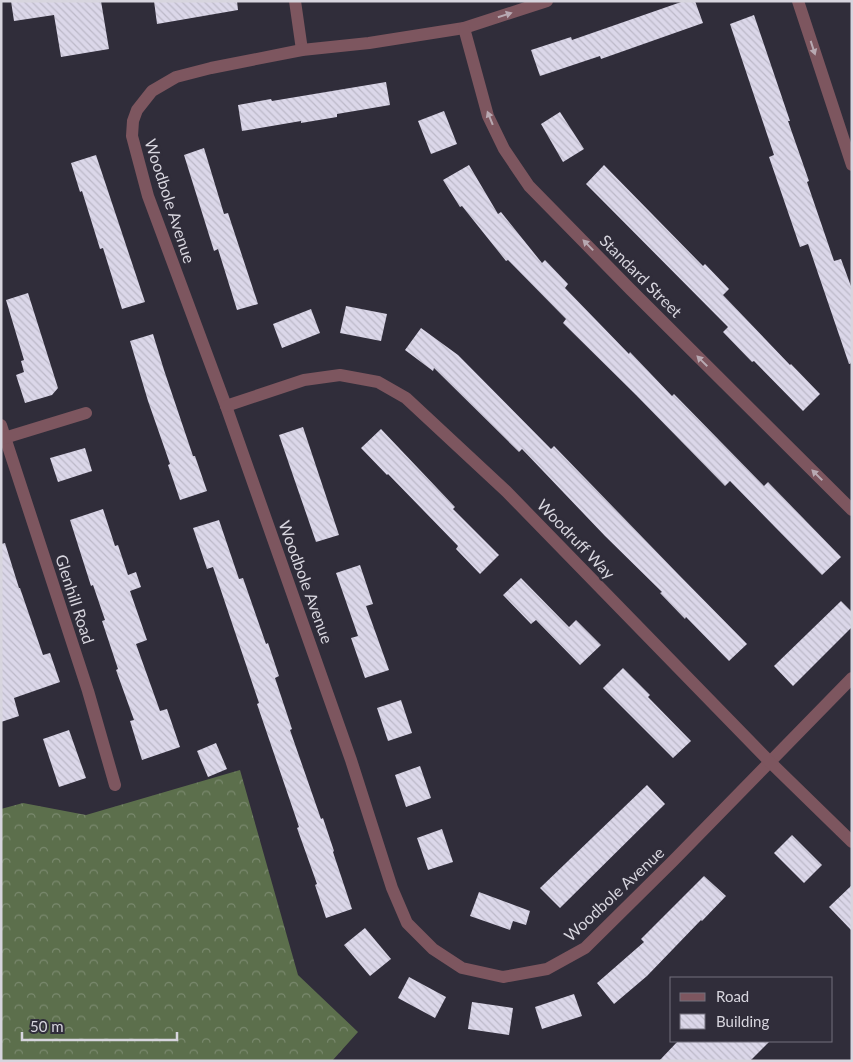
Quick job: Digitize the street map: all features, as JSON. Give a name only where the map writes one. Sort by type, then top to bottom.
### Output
[{"type":"street","points":[[295,1],[302,50]]},
{"type":"street","name":"Woodbole Avenue","points":[[547,1],[464,28],[369,43],[302,50],[176,77],[152,90],[137,110],[133,120],[132,136],[148,196],[226,406],[351,760],[392,888],[407,923],[432,949],[462,968],[503,977],[547,969],[585,948],[852,678]]},
{"type":"street","points":[[798,1],[852,165]]},
{"type":"street","name":"Standard Street","points":[[464,28],[488,116],[504,149],[530,186],[852,510]]},
{"type":"street","name":"Woodruff Way","points":[[226,406],[304,380],[340,374],[378,382],[406,398],[506,491],[770,762],[852,842]]},
{"type":"street","points":[[3,439],[86,413]]},
{"type":"street","name":"Glenhill Road","points":[[1,425],[3,439],[88,691],[115,785]]},
{"type":"green space","points":[[240,770],[298,975],[358,1032],[332,1061],[1,1061],[1,809],[23,803],[86,815]]},
{"type":"building","points":[[11,1],[101,1],[109,49],[61,57],[54,15],[14,21]]},
{"type":"building","points":[[154,1],[237,1],[238,10],[157,24]]},
{"type":"building","points":[[684,1],[695,1],[703,23],[601,59],[600,56],[540,76],[531,50],[571,37],[572,40]]},
{"type":"building","points":[[754,15],[834,261],[841,259],[852,289],[852,363],[849,364],[808,244],[800,247],[769,157],[774,155],[730,24]]},
{"type":"building","points":[[386,82],[390,105],[337,114],[337,117],[242,131],[238,105]]},
{"type":"building","points":[[444,111],[457,144],[431,154],[418,121]]},
{"type":"building","points":[[560,112],[584,149],[563,162],[541,124]]},
{"type":"building","points":[[204,148],[224,214],[228,213],[258,304],[237,310],[218,249],[214,251],[184,155]]},
{"type":"building","points":[[96,155],[145,302],[122,309],[103,248],[100,249],[71,163]]},
{"type":"building","points":[[469,165],[498,214],[501,212],[542,263],[545,260],[568,284],[565,288],[672,396],[674,394],[764,486],[768,482],[841,557],[822,575],[730,481],[725,486],[563,323],[566,319],[508,260],[506,261],[462,206],[460,207],[443,180]]},
{"type":"building","points":[[604,165],[703,266],[705,264],[729,289],[723,295],[820,394],[803,411],[723,332],[728,327],[586,184]]},
{"type":"building","points":[[28,293],[58,388],[52,395],[25,403],[16,375],[24,372],[21,361],[24,360],[6,300]]},
{"type":"building","points":[[346,306],[387,314],[381,341],[340,333]]},
{"type":"building","points":[[311,309],[320,333],[282,348],[273,324]]},
{"type":"building","points":[[421,328],[458,355],[551,449],[554,446],[747,644],[729,661],[686,617],[685,619],[660,593],[662,592],[605,536],[522,449],[519,452],[434,368],[433,371],[405,350]]},
{"type":"building","points":[[153,334],[193,456],[195,456],[207,491],[180,500],[130,341]]},
{"type":"building","points":[[303,427],[339,535],[316,542],[279,435]]},
{"type":"building","points":[[381,429],[455,507],[453,509],[499,555],[480,574],[456,549],[458,546],[361,448]]},
{"type":"building","points":[[85,448],[92,471],[58,482],[50,458]]},
{"type":"building","points":[[103,509],[115,546],[118,545],[128,575],[136,572],[141,587],[130,591],[147,640],[136,644],[160,711],[167,709],[180,747],[142,760],[130,721],[134,720],[116,670],[118,669],[102,621],[105,620],[93,585],[91,586],[70,520]]},
{"type":"building","points":[[219,520],[239,579],[243,578],[266,644],[268,643],[279,676],[275,678],[292,729],[290,730],[321,819],[323,818],[352,909],[326,918],[315,885],[317,884],[297,828],[299,827],[213,567],[207,569],[193,528]]},
{"type":"building","points":[[5,543],[43,655],[50,653],[60,682],[14,698],[19,716],[1,722],[1,544]]},
{"type":"building","points":[[360,565],[373,604],[366,606],[389,670],[365,678],[351,638],[358,636],[336,573]]},
{"type":"building","points":[[521,578],[569,627],[576,620],[601,645],[580,665],[536,620],[531,624],[503,595]]},
{"type":"building","points":[[841,601],[852,612],[852,627],[793,686],[774,666]]},
{"type":"building","points":[[623,668],[691,741],[673,758],[603,688]]},
{"type":"building","points":[[401,700],[412,733],[388,741],[377,708]]},
{"type":"building","points":[[69,730],[86,778],[59,787],[43,739]]},
{"type":"building","points":[[216,743],[227,769],[208,777],[197,751]]},
{"type":"building","points":[[420,766],[431,798],[406,807],[395,775]]},
{"type":"building","points":[[647,785],[665,804],[560,908],[540,888]]},
{"type":"building","points":[[442,829],[453,862],[428,870],[417,838]]},
{"type":"building","points":[[792,835],[822,865],[804,883],[774,853]]},
{"type":"building","points":[[704,876],[726,896],[647,976],[614,1004],[597,983],[644,942],[641,939]]},
{"type":"building","points":[[852,885],[852,931],[829,907]]},
{"type":"building","points":[[479,892],[530,911],[526,925],[513,921],[510,930],[470,916]]},
{"type":"building","points":[[365,928],[391,959],[370,976],[344,945]]},
{"type":"building","points":[[409,977],[446,997],[435,1018],[398,998]]},
{"type":"building","points":[[574,994],[582,1016],[542,1029],[535,1007]]},
{"type":"building","points":[[472,1002],[513,1008],[509,1035],[468,1029]]},
{"type":"building","points":[[677,1042],[769,1042],[750,1061],[659,1061]]}]
